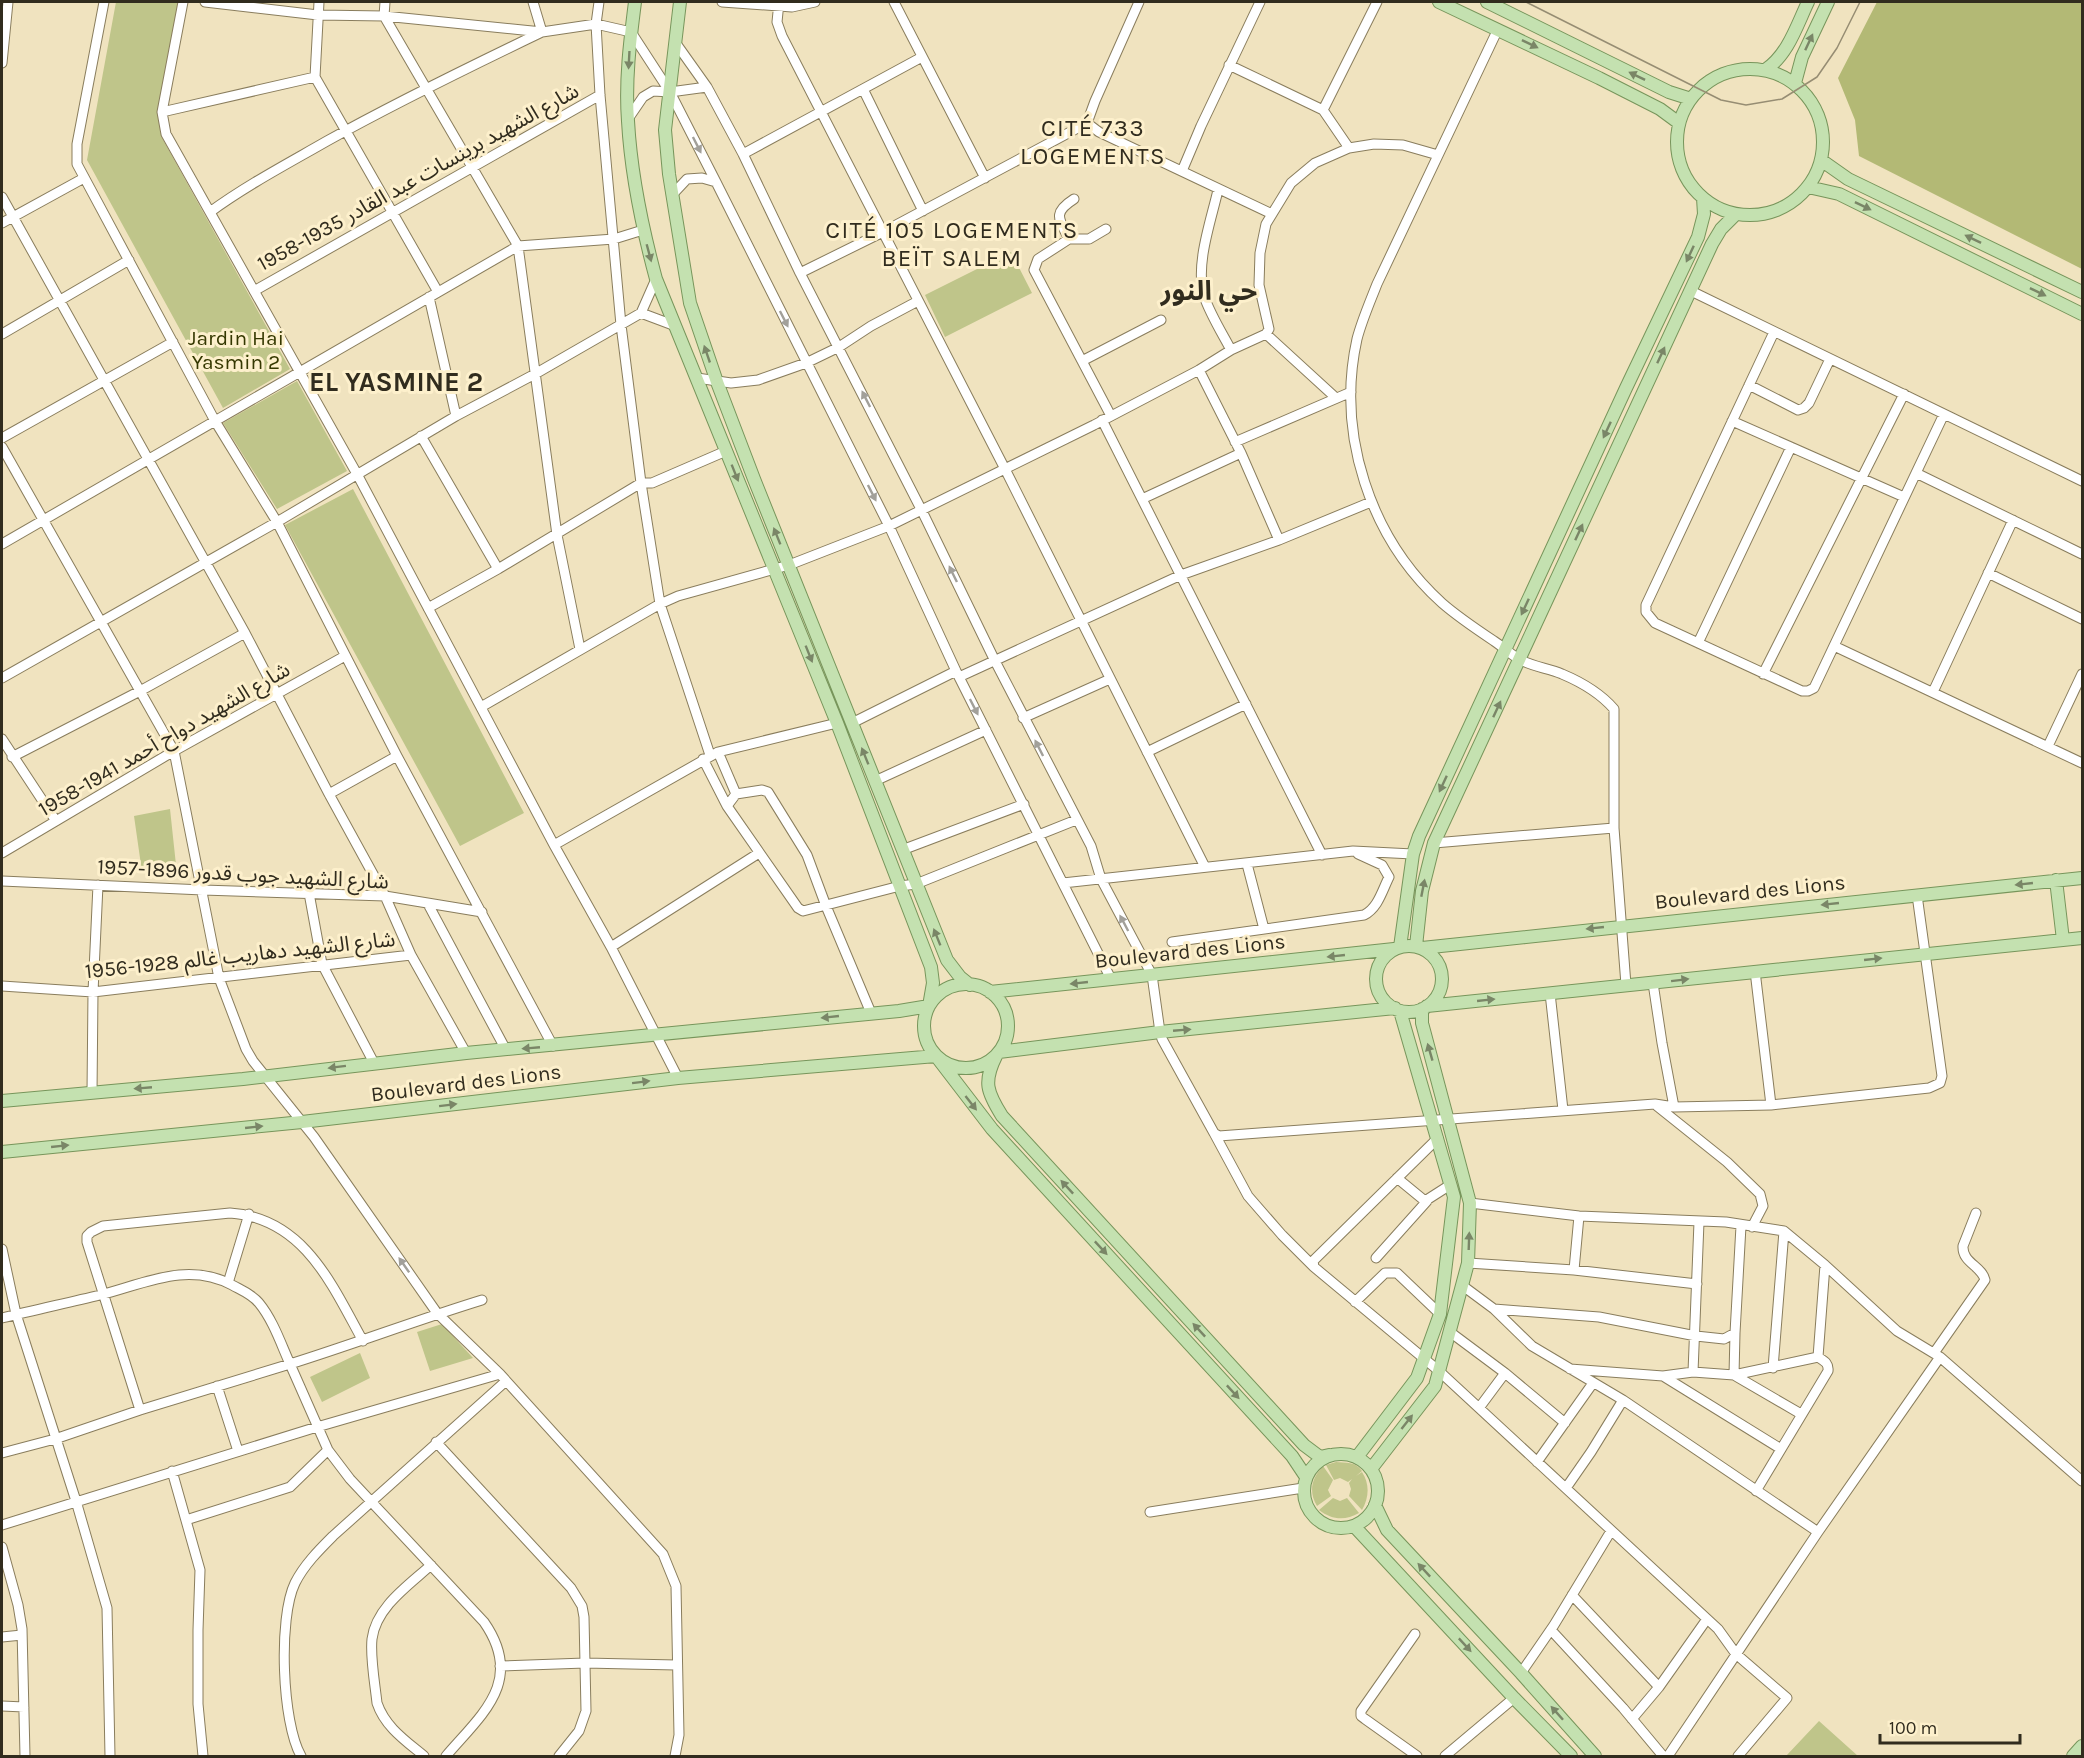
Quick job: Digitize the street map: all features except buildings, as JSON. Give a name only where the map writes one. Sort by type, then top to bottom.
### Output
[{"type":"main road","points":[[635,2],[631,32],[627,119],[643,230],[656,279],[837,723],[932,967],[933,982],[924,1032],[930,1049],[992,1129],[1292,1456],[1304,1482],[1308,1508],[1314,1517],[1322,1524],[1332,1527],[1354,1526],[1363,1521],[1376,1505]]},
{"type":"main road","points":[[680,2],[665,130],[672,195],[690,303],[717,382],[947,960],[960,977],[990,992],[1003,1007],[1007,1016],[1007,1036],[988,1072],[988,1090],[1002,1116],[1304,1444],[1320,1457],[1339,1453],[1357,1456],[1371,1469],[1378,1486],[1376,1505],[1387,1530],[1595,1756]]},
{"type":"main road","points":[[1438,2],[1660,109],[1679,123]]},
{"type":"main road","points":[[1488,2],[1669,92],[1691,99]]},
{"type":"main road","points":[[1765,70],[1785,51],[1808,2]]},
{"type":"main road","points":[[1795,83],[1802,57],[1828,2]]},
{"type":"main road","points":[[1744,69],[1765,70],[1795,83],[1811,100],[1823,129],[1824,145],[1821,160],[1814,178],[1794,201],[1776,211],[1756,215],[1736,214],[1718,208],[1703,198],[1688,180],[1680,164],[1677,147],[1679,123],[1691,99],[1704,85],[1723,74],[1744,69]]},
{"type":"main road","points":[[1821,160],[1848,179],[2082,292]]},
{"type":"main road","points":[[1808,187],[1839,194],[2082,314]]},
{"type":"main road","points":[[1397,948],[1413,854],[1698,237],[1704,214],[1703,198]]},
{"type":"main road","points":[[1419,947],[1422,891],[1434,843],[1690,291],[1717,236],[1736,214]]},
{"type":"main road","name":"Boulevard des Lions","points":[[1419,947],[2082,878]]},
{"type":"main road","points":[[2056,880],[2063,940]]},
{"type":"main road","points":[[936,1056],[952,1066],[970,1068],[988,1062],[997,1054],[1160,1032],[1397,1010],[1411,1012],[1425,1007],[1755,970],[2082,938]]},
{"type":"main road","points":[[1357,1456],[1417,1378],[1440,1314],[1454,1197],[1438,1138],[1397,1010],[1381,996],[1376,979],[1381,962],[1397,948],[1419,947],[1432,955],[1441,972],[1440,991],[1425,1007],[1422,1023],[1470,1203],[1468,1263],[1435,1386],[1371,1469]]},
{"type":"main road","name":"Boulevard des Lions","points":[[990,992],[1397,948]]},
{"type":"main road","points":[[929,1006],[946,989],[970,984]]},
{"type":"main road","name":"Boulevard des Lions","points":[[2,1101],[265,1076],[466,1053],[553,1046],[929,1006]]},
{"type":"main road","name":"Boulevard des Lions","points":[[2,1152],[302,1122],[678,1078],[936,1056]]},
{"type":"main road","points":[[1304,1482],[1311,1468],[1319,1460],[1329,1455]]},
{"type":"main road","points":[[1354,1526],[1571,1756]]},
{"type":"main road","points":[[2073,1756],[2082,1746]]},
{"type":"street","points":[[2,63],[8,2]]},
{"type":"street","points":[[104,2],[77,144],[77,164],[215,421],[277,522],[397,756],[553,1046]]},
{"type":"street","points":[[183,2],[162,112],[166,134],[357,474],[554,845],[611,947],[678,1078]]},
{"type":"street","points":[[205,2],[318,15],[384,16],[542,32],[596,24],[631,32],[670,92],[716,182],[1111,979]]},
{"type":"street","points":[[319,2],[315,77],[392,212],[433,294],[456,416]]},
{"type":"street","points":[[385,2],[384,16],[518,246],[557,535],[580,649]]},
{"type":"street","points":[[533,2],[542,32]]},
{"type":"street","points":[[599,2],[596,24],[600,95],[621,325],[641,483],[660,604],[727,806],[798,908],[804,911],[900,886],[916,885],[1076,820]]},
{"type":"street","points":[[722,2],[779,4],[792,7],[815,2]]},
{"type":"street","points":[[894,2],[985,178]]},
{"type":"street","points":[[800,273],[883,232],[1087,123],[1137,2]]},
{"type":"street","points":[[1182,171],[1260,2]]},
{"type":"street","points":[[1323,110],[1377,2]]},
{"type":"street","points":[[779,4],[779,28],[1005,469],[1205,867]]},
{"type":"street","points":[[1497,29],[1363,318],[1357,341],[1351,392],[1356,455],[1371,502],[1398,551],[1432,593],[1520,660],[1563,674],[1604,697],[1614,709],[1614,828],[1626,986]]},
{"type":"street","points":[[210,212],[248,185],[346,131],[426,88],[542,32]]},
{"type":"street","points":[[675,42],[708,87],[743,154],[800,273],[922,511],[1023,718],[1091,846],[1101,879],[1152,975],[1160,1032],[1248,1196],[1314,1267],[1439,1371],[1718,1629],[1736,1654],[1788,1698],[1738,1756]]},
{"type":"street","points":[[743,154],[922,57]]},
{"type":"street","points":[[1229,65],[1323,110],[1349,148]]},
{"type":"street","points":[[162,112],[315,77]]},
{"type":"street","points":[[627,119],[647,93],[657,90],[670,92],[708,87]]},
{"type":"street","points":[[863,89],[923,211]]},
{"type":"street","name":"شارع الشهيد برينسات عبد القادر 1935-1958","points":[[254,291],[471,166],[600,95]]},
{"type":"street","points":[[1087,123],[1099,132],[1272,214]]},
{"type":"street","points":[[481,707],[660,604],[678,596],[789,565],[922,511],[1266,334],[1269,329],[1259,285],[1260,254],[1266,224],[1291,183],[1315,163],[1349,148],[1374,144],[1403,145],[1438,155]]},
{"type":"street","points":[[2,223],[84,178]]},
{"type":"street","points":[[672,195],[687,179],[702,178],[716,182]]},
{"type":"street","points":[[1218,190],[1207,234],[1202,273],[1204,296],[1231,350]]},
{"type":"street","points":[[2,197],[245,633],[329,794],[386,896],[411,955],[466,1053]]},
{"type":"street","points":[[1069,239],[1059,218],[1059,212],[1062,207],[1074,199]]},
{"type":"street","points":[[1106,229],[1089,239],[1069,239],[1038,259],[1034,270],[1082,361],[1142,499],[1322,855]]},
{"type":"street","points":[[2,544],[518,246],[614,238],[643,230]]},
{"type":"street","points":[[2,334],[129,260]]},
{"type":"street","points":[[2,678],[277,522],[456,416],[641,313],[656,279]]},
{"type":"street","points":[[1690,291],[2082,481]]},
{"type":"street","points":[[697,378],[717,382],[745,383],[758,380],[806,363],[839,347],[871,326],[918,302]]},
{"type":"street","points":[[641,313],[673,325]]},
{"type":"street","points":[[1082,361],[1161,320]]},
{"type":"street","points":[[1774,332],[1646,605],[1646,612],[1655,623],[1802,691],[1814,688],[1944,414]]},
{"type":"street","points":[[1266,334],[1336,398]]},
{"type":"street","points":[[2,438],[173,342]]},
{"type":"street","points":[[1749,385],[1798,410],[1809,403],[1830,359]]},
{"type":"street","points":[[1199,370],[1241,453],[1279,540]]},
{"type":"street","points":[[1235,442],[1351,392]]},
{"type":"street","points":[[1763,674],[1904,394]]},
{"type":"street","points":[[1732,422],[1904,497]]},
{"type":"street","points":[[421,436],[498,569]]},
{"type":"street","points":[[2,447],[174,751],[219,978],[246,1049],[253,1061],[302,1122],[437,1314],[503,1377],[663,1554],[676,1586],[679,1735],[675,1756]]},
{"type":"street","points":[[1698,643],[1791,447]]},
{"type":"street","points":[[428,608],[557,535],[641,483],[652,483],[726,451]]},
{"type":"street","points":[[1142,499],[1241,453]]},
{"type":"street","points":[[1916,473],[2082,554]]},
{"type":"street","points":[[852,723],[958,674],[995,661],[1181,575],[1279,540],[1371,502]]},
{"type":"street","points":[[1932,692],[2013,520]]},
{"type":"street","points":[[1988,573],[2082,619]]},
{"type":"street","points":[[12,757],[140,691],[245,633]]},
{"type":"street","points":[[1834,646],[2082,763]]},
{"type":"street","name":"شارع الشهيد دواح أحمد 1941-1958","points":[[2,853],[174,751],[345,656]]},
{"type":"street","points":[[2048,746],[2082,674]]},
{"type":"street","points":[[1023,718],[1110,679]]},
{"type":"street","points":[[1147,752],[1246,704]]},
{"type":"street","points":[[554,845],[710,755],[837,723]]},
{"type":"street","points":[[875,782],[986,730]]},
{"type":"street","points":[[2,739],[56,821]]},
{"type":"street","points":[[710,755],[736,794]]},
{"type":"street","points":[[329,794],[397,756]]},
{"type":"street","points":[[727,806],[736,794],[762,790],[768,792],[807,855],[871,1013]]},
{"type":"street","points":[[902,850],[1024,804]]},
{"type":"street","points":[[1434,843],[1614,828]]},
{"type":"street","points":[[1172,942],[1364,915],[1370,912],[1375,907],[1389,877],[1382,865],[1353,851]]},
{"type":"street","points":[[1064,883],[1353,851],[1413,854]]},
{"type":"street","points":[[611,947],[759,853]]},
{"type":"street","points":[[1247,864],[1264,929]]},
{"type":"street","name":"شارع الشهيد جوب قدور 1896-1957","points":[[2,881],[386,896],[482,912]]},
{"type":"street","points":[[92,1093],[93,992],[98,885]]},
{"type":"street","points":[[309,893],[322,964],[374,1063]]},
{"type":"street","points":[[1215,1133],[1224,1137],[1432,1119],[1655,1104],[1674,1107],[1771,1105],[1929,1088],[1940,1083],[1942,1076],[1917,895]]},
{"type":"street","points":[[428,904],[506,1050]]},
{"type":"street","name":"شارع الشهيد دهاريب غالم 1928-1956","points":[[2,986],[93,992],[411,955]]},
{"type":"street","points":[[1755,970],[1771,1105]]},
{"type":"street","points":[[1653,983],[1674,1107]]},
{"type":"street","points":[[1550,993],[1563,1110]]},
{"type":"street","points":[[1655,1104],[1726,1162],[1760,1194],[1763,1206],[1752,1227]]},
{"type":"street","points":[[1314,1267],[1313,1261],[1438,1138]]},
{"type":"street","points":[[1397,1178],[1427,1202]]},
{"type":"street","points":[[1376,1258],[1427,1202],[1450,1185]]},
{"type":"street","points":[[1470,1203],[1579,1216],[1726,1222],[1784,1231],[1826,1264],[1897,1331],[1937,1355],[2082,1481]]},
{"type":"street","points":[[140,1410],[87,1242],[87,1236],[97,1228],[230,1213],[249,1214],[274,1225],[297,1241],[312,1257],[330,1281],[363,1341]]},
{"type":"street","points":[[1668,1756],[1985,1281],[1982,1273],[1965,1257],[1963,1251],[1976,1213]]},
{"type":"street","points":[[228,1283],[249,1214]]},
{"type":"street","points":[[1574,1270],[1579,1216]]},
{"type":"street","points":[[1693,1372],[1699,1222]]},
{"type":"street","points":[[1734,1375],[1742,1226]]},
{"type":"street","points":[[1773,1368],[1784,1231]]},
{"type":"street","points":[[2,1249],[17,1315],[107,1608],[110,1756]]},
{"type":"street","points":[[1468,1263],[1574,1270],[1696,1284]]},
{"type":"street","points":[[1818,1357],[1826,1264]]},
{"type":"street","points":[[1354,1302],[1385,1273],[1391,1271],[1397,1273],[1440,1314]]},
{"type":"street","points":[[2,1318],[102,1294],[162,1276],[184,1274],[198,1274],[228,1283],[248,1293],[258,1302],[271,1322],[328,1450],[350,1479],[431,1564],[491,1632],[499,1653],[500,1675],[496,1695],[446,1756]]},
{"type":"street","points":[[1463,1286],[1494,1308],[1532,1346],[1623,1400],[1818,1532]]},
{"type":"street","points":[[2,1454],[363,1341],[482,1300]]},
{"type":"street","points":[[1494,1308],[1599,1317],[1696,1336],[1724,1339],[1735,1333]]},
{"type":"street","points":[[1450,1332],[1505,1373],[1565,1423]]},
{"type":"street","points":[[1568,1369],[1663,1376],[1693,1372],[1734,1375],[1818,1357],[1827,1362],[1828,1371],[1756,1491]]},
{"type":"street","points":[[1479,1408],[1505,1373]]},
{"type":"street","points":[[1734,1375],[1801,1414]]},
{"type":"street","points":[[1663,1376],[1781,1449]]},
{"type":"street","points":[[2,1525],[317,1427],[503,1377]]},
{"type":"street","points":[[301,1756],[291,1734],[288,1718],[285,1642],[289,1602],[295,1583],[314,1555],[333,1536],[372,1503],[503,1377]]},
{"type":"street","points":[[1537,1462],[1593,1383]]},
{"type":"street","points":[[217,1386],[238,1451]]},
{"type":"street","points":[[1566,1488],[1623,1400]]},
{"type":"street","points":[[436,1442],[578,1596],[582,1606],[586,1699],[584,1721],[559,1756]]},
{"type":"street","points":[[186,1520],[290,1487],[328,1450]]},
{"type":"street","points":[[172,1471],[200,1570],[198,1704],[203,1756]]},
{"type":"street","points":[[1149,1512],[1304,1482]]},
{"type":"street","points":[[1521,1673],[1551,1630],[1611,1531]]},
{"type":"street","points":[[2,1547],[18,1605],[22,1635],[25,1756]]},
{"type":"street","points":[[424,1756],[392,1729],[380,1712],[377,1703],[372,1641],[382,1612],[431,1564]]},
{"type":"street","points":[[1572,1595],[1659,1686]]},
{"type":"street","points":[[1632,1719],[1659,1686],[1707,1619]]},
{"type":"street","points":[[1551,1630],[1663,1756]]},
{"type":"street","points":[[2,1637],[22,1635]]},
{"type":"street","points":[[1415,1635],[1360,1711],[1361,1716],[1417,1756]]},
{"type":"street","points":[[500,1666],[585,1663],[676,1665]]},
{"type":"street","points":[[1445,1756],[1514,1698]]},
{"type":"street","points":[[2,1706],[24,1707]]},
{"type":"green space","name":"Jardin Hai Yasmin 2","points":[[116,2],[187,2],[161,136],[290,369],[223,408],[87,160]]},
{"type":"green space","points":[[1877,2],[2082,2],[2082,269],[1859,156],[1855,120],[1838,78]]},
{"type":"green space","points":[[1011,252],[1032,293],[945,337],[925,295]]},
{"type":"green space","name":"Jardin Hai Yasmin 2","points":[[297,381],[347,471],[277,509],[223,423]]},
{"type":"green space","points":[[353,489],[524,813],[460,846],[285,525]]},
{"type":"green space","points":[[170,809],[176,865],[142,872],[134,816]]},
{"type":"green space","points":[[442,1324],[473,1358],[430,1371],[417,1332]]},
{"type":"green space","points":[[360,1353],[370,1378],[322,1402],[310,1377]]},
{"type":"green space","points":[[1336,1462],[1353,1464],[1362,1471],[1356,1476],[1362,1472],[1367,1486],[1366,1501],[1362,1510],[1349,1496],[1351,1489],[1349,1483],[1352,1479],[1348,1482],[1340,1478],[1334,1480],[1326,1465]]},
{"type":"green space","points":[[1323,1466],[1333,1480],[1328,1490],[1331,1496],[1317,1506],[1312,1485]]},
{"type":"green space","points":[[1333,1498],[1340,1501],[1347,1498],[1359,1513],[1339,1518],[1329,1516],[1319,1510]]},
{"type":"green space","points":[[1819,1721],[1858,1756],[1786,1756]]},
{"type":"tram line","points":[[1526,2],[1721,100],[1746,105],[1782,99],[1817,77],[1837,48],[1860,2]]},
{"type":"district","name":"CITÉ 733 LOGEMENTS","points":[[1093,142]]},
{"type":"district","name":"CITÉ 105 LOGEMENTS BEÏT SALEM","points":[[952,244]]},
{"type":"district","name":"حي النور","points":[[1209,291]]},
{"type":"district","name":"EL YASMINE 2","points":[[396,382]]}]
